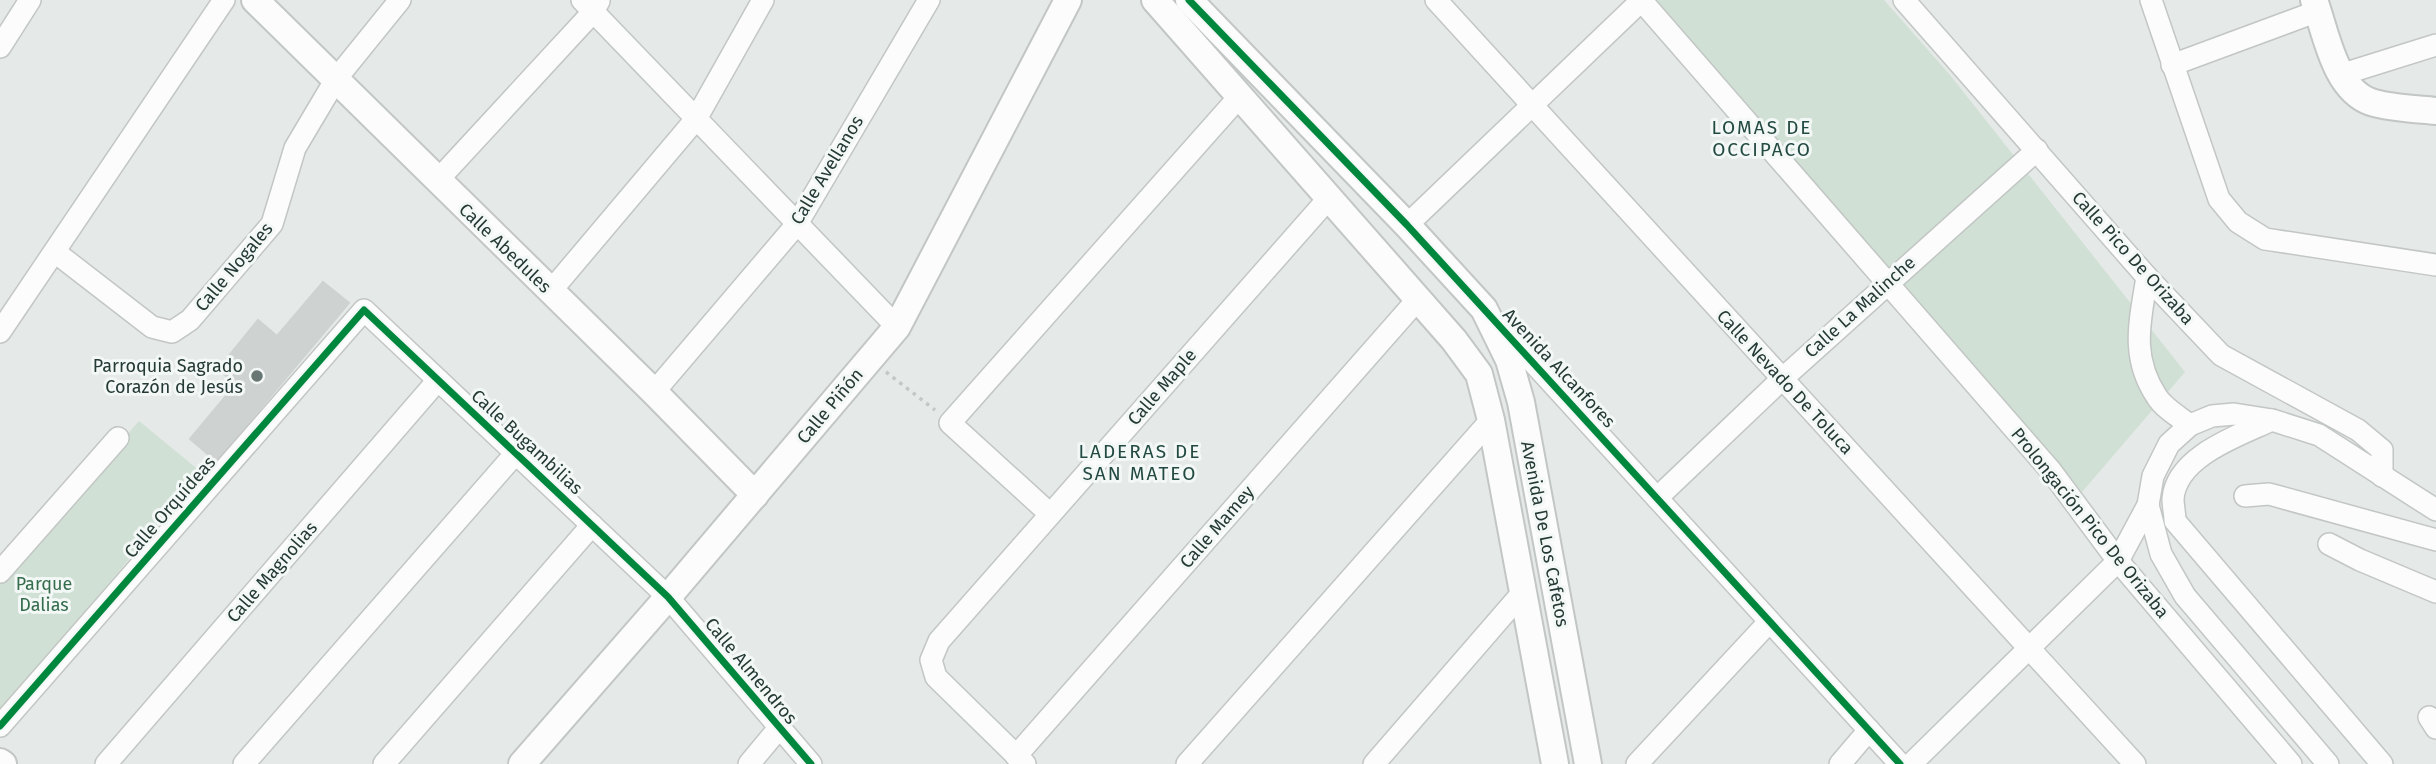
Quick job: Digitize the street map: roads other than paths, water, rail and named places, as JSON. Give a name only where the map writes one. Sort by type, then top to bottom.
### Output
[{"type":"street","points":[[0,47],[30,0]]},
{"type":"street","points":[[0,332],[224,0]]},
{"type":"street","name":"Calle Abedules","points":[[255,0],[436,181],[654,392],[755,495]]},
{"type":"street","name":"Calle Nogales","points":[[55,251],[152,327],[172,331],[190,320],[272,224],[295,148],[336,79],[400,0]]},
{"type":"street","points":[[550,292],[696,119],[763,0]]},
{"type":"street","name":"Calle Avellanos","points":[[654,392],[797,224],[929,0]]},
{"type":"street","name":"Calle Piñón","points":[[522,764],[897,327],[1068,0]]},
{"type":"street","points":[[1155,0],[1454,340],[1484,309]]},
{"type":"street","name":"Avenida Alcanfores","points":[[1189,0],[1407,225],[1900,764]]},
{"type":"street","name":"Calle Nevado De Toluca","points":[[1436,0],[2135,764]]},
{"type":"street","points":[[1407,225],[1641,0],[1888,282]]},
{"type":"street","name":"Calle Pico De Orizaba","points":[[1904,0],[2147,277],[2221,355],[2358,430],[2382,450],[2382,476]]},
{"type":"street","points":[[2151,0],[2219,199],[2238,222],[2265,239],[2436,265]]},
{"type":"street","points":[[436,181],[592,4],[696,119],[897,327]]},
{"type":"street","points":[[2172,65],[2316,5],[2340,75],[2354,92],[2371,102],[2436,111]]},
{"type":"street","points":[[2340,75],[2436,45]]},
{"type":"street","points":[[1049,514],[950,423],[1239,97]]},
{"type":"street","name":"Calle La Malinche","points":[[1657,498],[1782,379],[2037,150]]},
{"type":"street","name":"Calle Maple","points":[[1021,760],[936,677],[931,660],[939,641],[1328,199]]},
{"type":"street","points":[[2147,277],[2138,329],[2140,366],[2158,399],[2190,425]]},
{"type":"street","name":"Prolongación Pico De Orizaba","points":[[1888,282],[2051,471],[2118,561],[2291,764]]},
{"type":"street","name":"Calle Mamey","points":[[1021,760],[1418,299]]},
{"type":"street","name":"Avenida De Los Cafetos","points":[[1484,309],[1509,360],[1521,402],[1588,764]]},
{"type":"street","name":"Calle Bugambilias","points":[[364,310],[668,597]]},
{"type":"street","name":"Calle Orquídeas","points":[[0,726],[364,310]]},
{"type":"street","name":"Avenida De Los Cafetos","points":[[1454,340],[1479,374],[1491,420],[1555,764]]},
{"type":"street","name":"Calle Magnolias","points":[[106,764],[438,380]]},
{"type":"street","points":[[1911,764],[2118,561],[2148,505],[2153,476],[2169,444],[2190,425],[2212,416],[2234,415],[2272,420],[2319,435],[2433,510]]},
{"type":"street","points":[[1187,764],[1491,420]]},
{"type":"street","points":[[2272,420],[2206,451],[2183,474],[2173,497],[2175,521],[2382,764]]},
{"type":"street","points":[[0,572],[118,438]]},
{"type":"street","points":[[244,764],[516,453]]},
{"type":"street","points":[[2245,496],[2269,494],[2436,540]]},
{"type":"street","name":"Prolongación Pico De Orizaba","points":[[2148,505],[2161,554],[2185,596],[2328,764]]},
{"type":"street","points":[[384,764],[592,525]]},
{"type":"street","points":[[2329,544],[2436,592]]},
{"type":"street","points":[[1374,764],[1524,592]]},
{"type":"street","name":"Calle Almendros","points":[[668,597],[811,764]]},
{"type":"street","points":[[1637,764],[1769,622]]},
{"type":"street","points":[[749,764],[779,728]]},
{"type":"street","points":[[1840,764],[1869,730]]},
{"type":"place","name":"Parroquia Sagrado Corazón de Jesús","points":[[257,376]]},
{"type":"district","name":"LOMAS DE OCCIPACO","points":[[1762,138]]},
{"type":"district","name":"LADERAS DE SAN MATEO","points":[[1140,462]]},
{"type":"park label","name":"Parque Dalias","points":[[44,594]]}]
